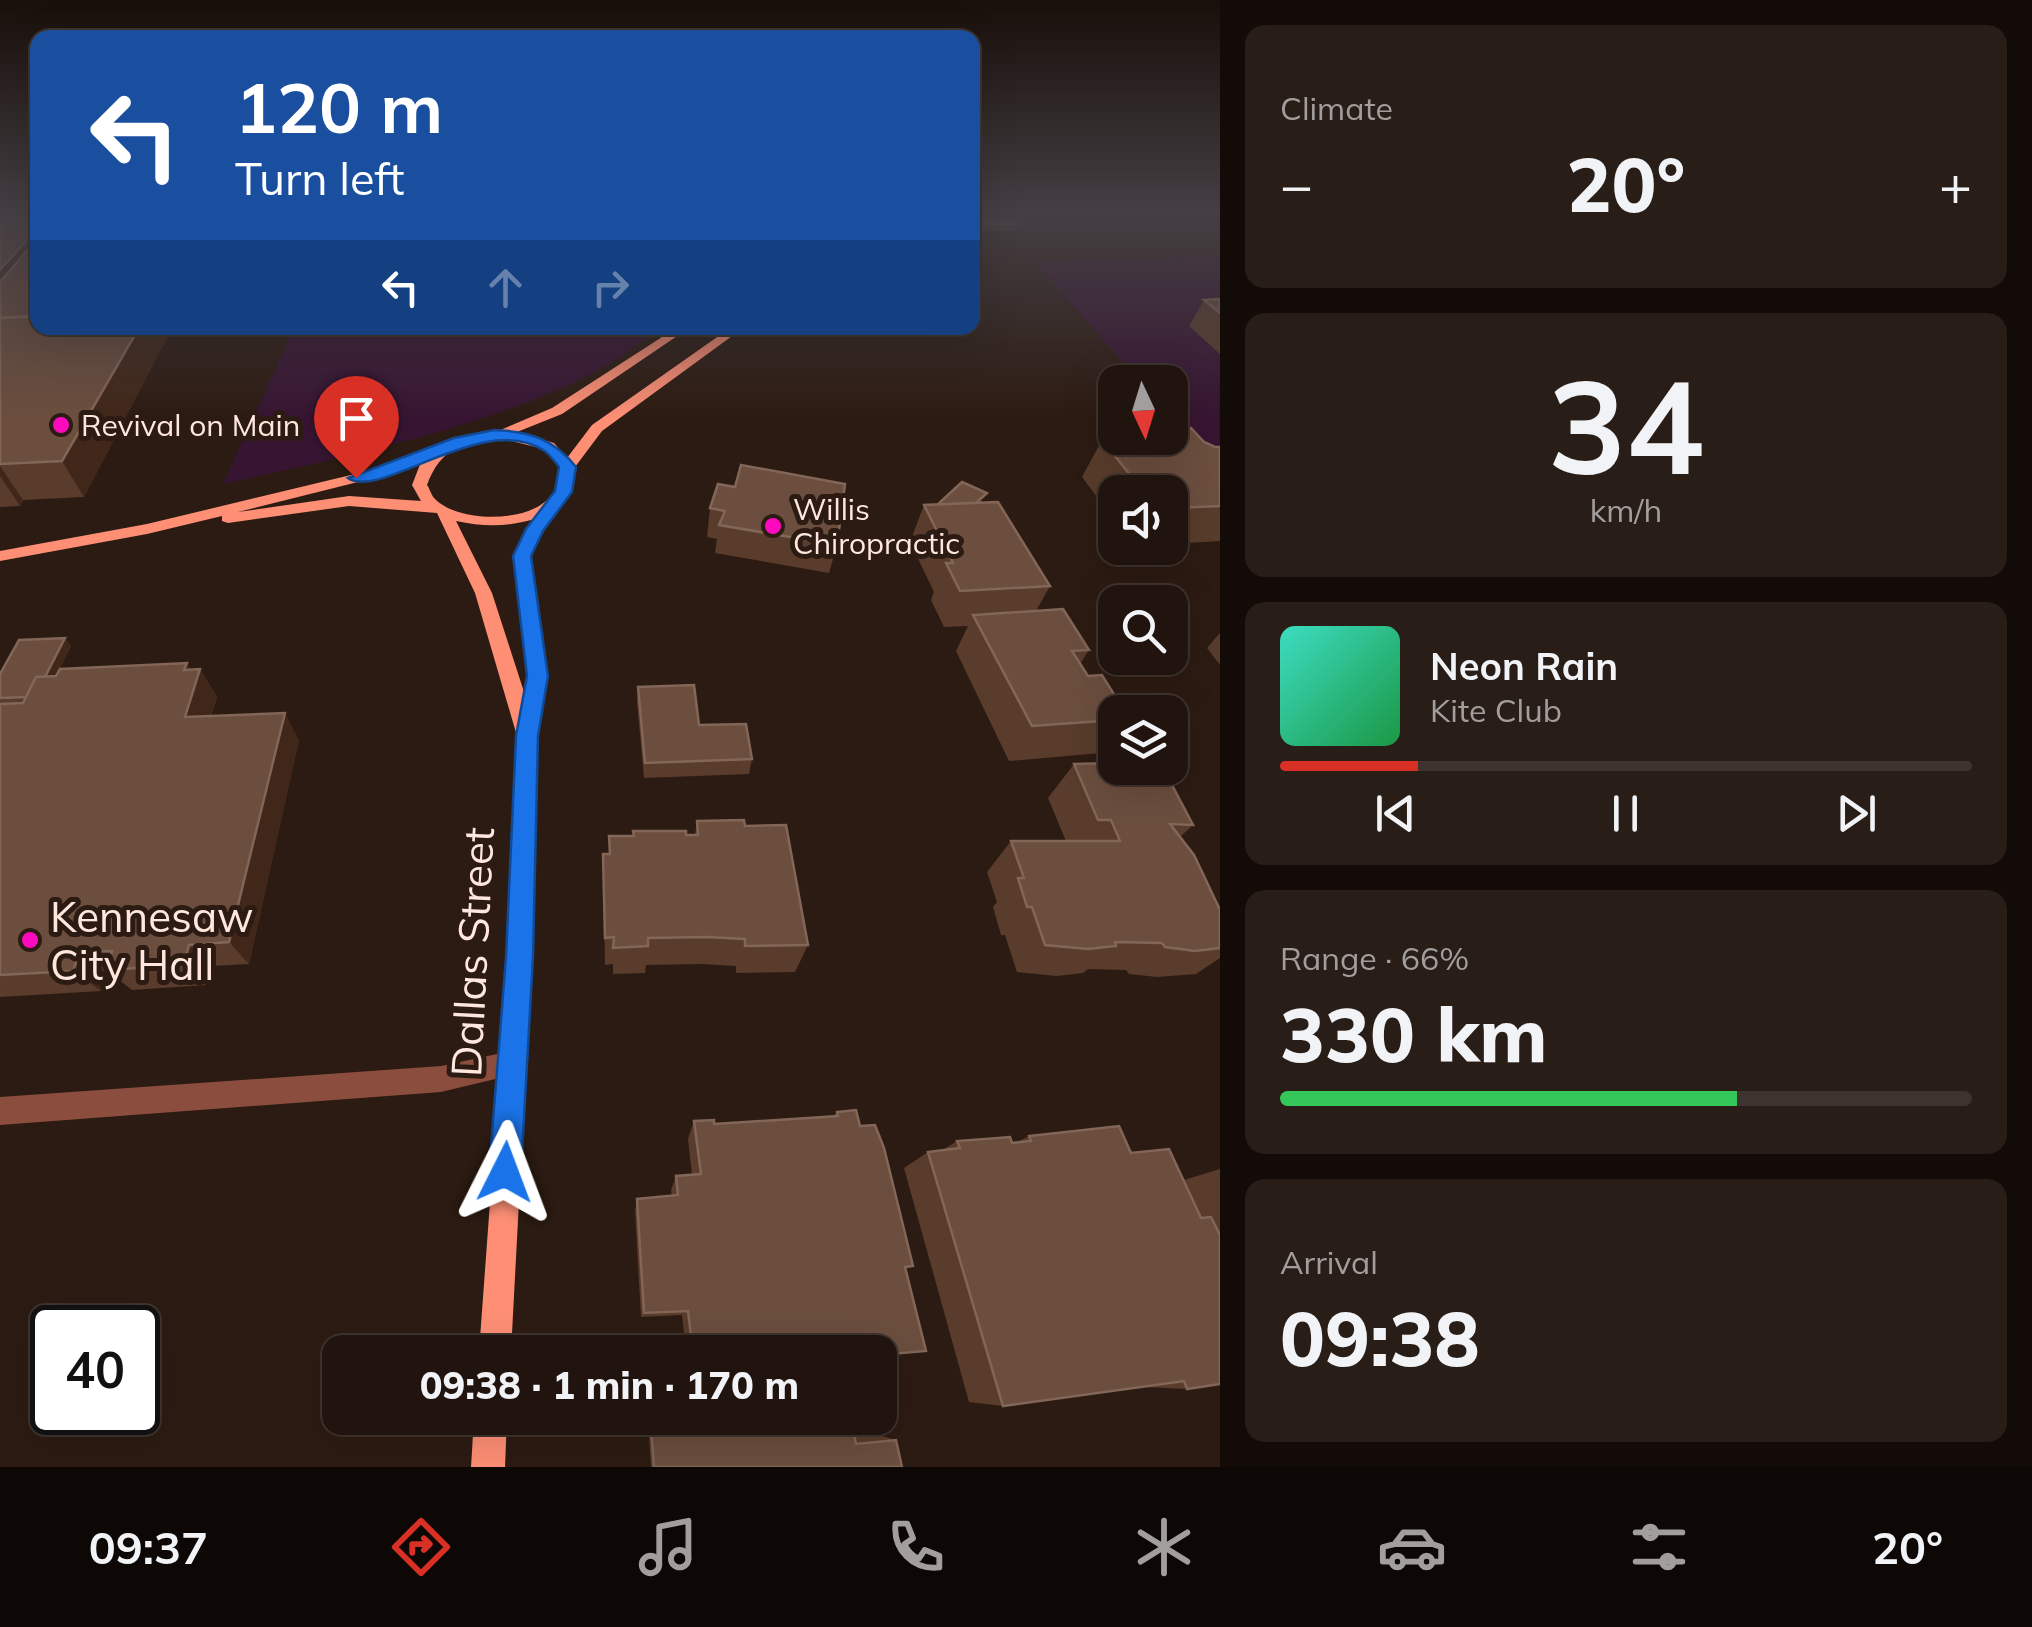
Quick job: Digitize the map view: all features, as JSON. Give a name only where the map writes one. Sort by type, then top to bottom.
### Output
[{"type":"main road","points":[[147,529],[273,495],[385,471],[445,448],[494,435],[558,411],[672,335]]},
{"type":"main road","points":[[0,556],[147,529],[350,501],[438,510],[476,522],[513,520],[552,503],[564,492],[568,467],[597,428],[727,335]]},
{"type":"main road","points":[[494,435],[549,446],[568,467]]},
{"type":"main road","points":[[438,510],[423,496],[419,483],[422,470],[445,448]]},
{"type":"main road","name":"Dallas Street","points":[[496,1335],[527,736],[538,676],[522,556],[552,503]]},
{"type":"main road","name":"Dallas Street","points":[[438,510],[471,559],[488,601],[527,736]]},
{"type":"main road","points":[[488,1467],[490,1435]]},
{"type":"street","points":[[0,1111],[440,1079],[512,1064]]},
{"type":"shaded area","points":[[1052,281],[1219,281],[1219,475],[1188,439],[1188,365],[1125,365]]},
{"type":"shaded area","points":[[291,335],[651,335],[597,371],[510,409],[414,439],[223,484]]},
{"type":"building","points":[[30,281],[30,316],[0,318],[0,282]]},
{"type":"building","points":[[1220,299],[1220,313],[1204,300]]},
{"type":"building","points":[[30,316],[30,335],[135,335],[62,461],[0,464],[0,318]]},
{"type":"building","points":[[1188,428],[1204,442],[1220,447],[1220,506],[1188,507],[1188,475],[1130,475],[1114,455],[1188,455]]},
{"type":"building","points":[[741,465],[845,484],[837,545],[719,525],[725,511],[710,508],[718,484],[735,487]]},
{"type":"building","points":[[962,482],[987,493],[976,503],[937,505]]},
{"type":"building","points":[[998,502],[1050,586],[960,591],[946,563],[953,563],[924,505]]},
{"type":"building","points":[[1063,609],[1089,650],[1072,651],[1088,676],[1102,675],[1114,695],[1098,695],[1098,721],[1032,726],[973,615]]},
{"type":"building","points":[[65,638],[45,677],[36,677],[26,697],[0,698],[0,674],[19,640]]},
{"type":"building","points":[[187,663],[184,670],[200,669],[185,717],[285,713],[229,942],[189,945],[184,965],[106,970],[112,951],[80,952],[73,971],[0,975],[0,704],[23,703],[36,677],[56,676],[60,669]]},
{"type":"building","points":[[694,685],[699,725],[746,724],[752,759],[645,763],[638,687]]},
{"type":"building","points":[[1098,763],[1098,785],[1172,785],[1193,825],[1170,824],[1194,855],[1220,910],[1220,948],[1195,951],[1165,947],[1162,943],[1115,942],[1116,946],[1088,949],[1045,945],[1032,907],[1027,907],[1018,878],[1024,878],[1011,841],[1120,841],[1111,820],[1098,820],[1074,764]]},
{"type":"building","points":[[744,820],[745,826],[786,825],[808,945],[745,946],[745,939],[707,937],[648,938],[648,946],[613,948],[614,937],[605,938],[603,854],[610,854],[609,836],[634,836],[633,831],[686,831],[686,835],[698,835],[697,821]]},
{"type":"building","points":[[856,1110],[860,1126],[875,1125],[884,1148],[913,1266],[905,1267],[926,1351],[897,1354],[897,1335],[691,1335],[688,1311],[644,1313],[637,1199],[678,1195],[676,1176],[701,1174],[694,1121],[714,1120],[714,1124],[838,1116],[837,1112]]},
{"type":"building","points":[[1119,1126],[1131,1153],[1169,1149],[1201,1218],[1211,1217],[1220,1235],[1220,1384],[1187,1389],[1184,1381],[1003,1406],[928,1152],[960,1148],[957,1141],[1010,1137],[1012,1143],[1031,1141],[1029,1136]]},
{"type":"building","points":[[651,1435],[854,1435],[856,1444],[896,1440],[902,1467],[654,1467]]},
{"type":"place","name":"Revival on Main","points":[[61,425]]},
{"type":"place","name":"Willis Chiropractic","points":[[773,526]]},
{"type":"place","name":"Kennesaw City Hall","points":[[30,940]]},
{"type":"route","points":[[356,478],[476,437],[494,435],[533,439],[549,446],[568,467],[564,492],[552,503],[522,556],[538,676],[527,736],[520,957],[505,1172]]}]
